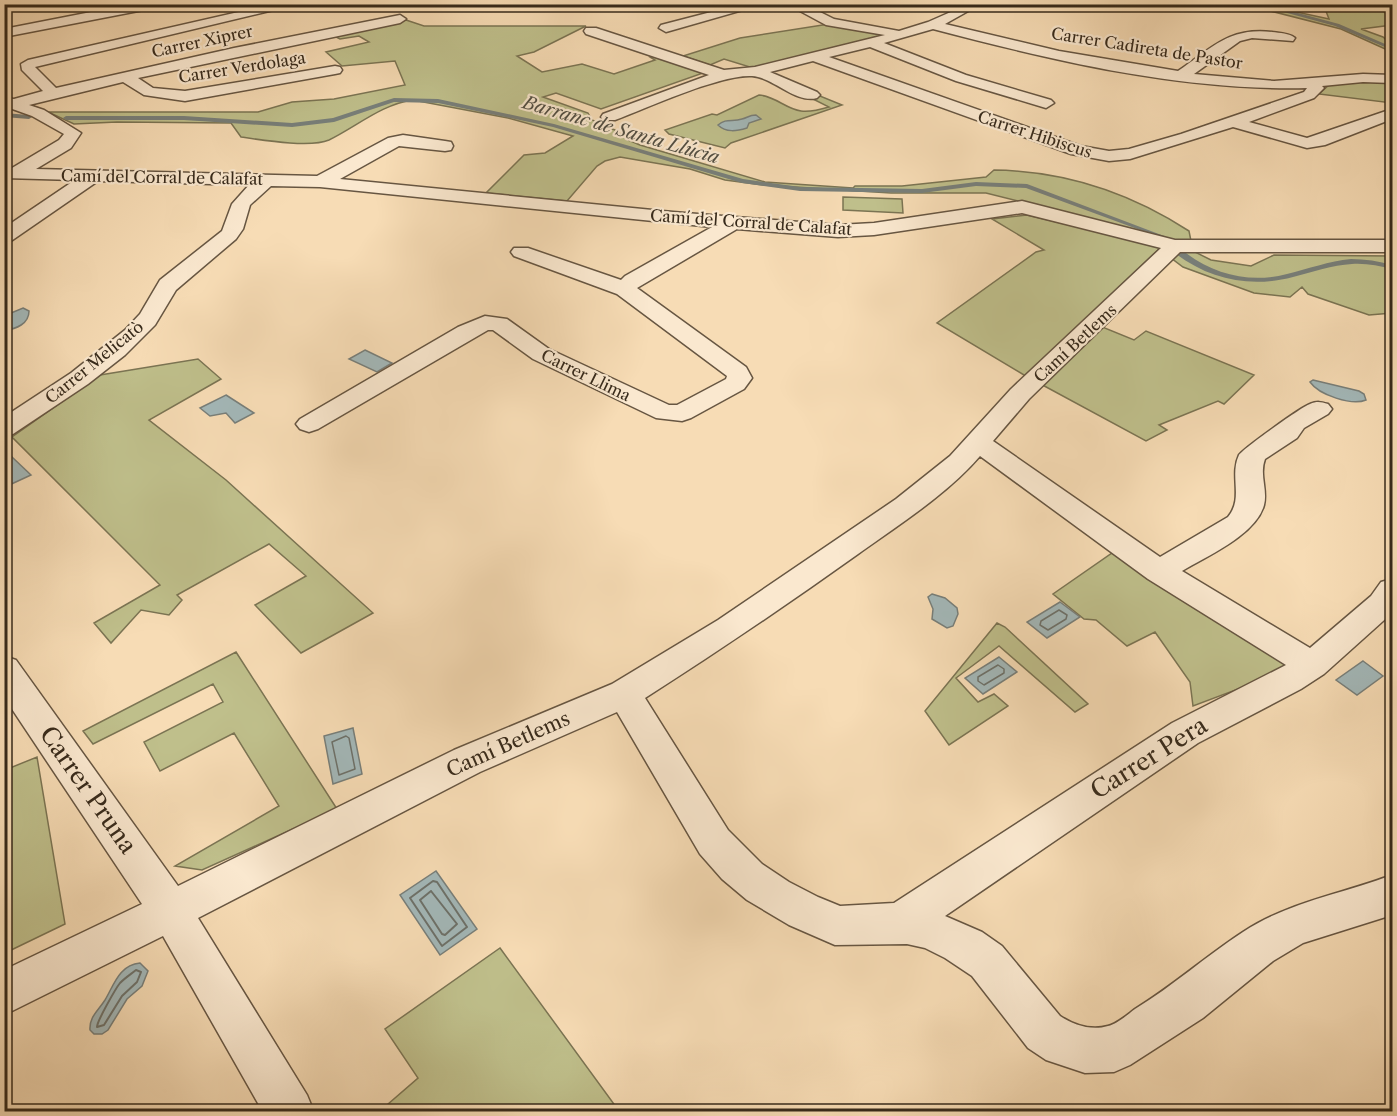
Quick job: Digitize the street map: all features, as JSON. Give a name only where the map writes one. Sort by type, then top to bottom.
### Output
[{"type":"street","points":[[4,33],[154,4]]},
{"type":"street","points":[[53,93],[27,67],[28,64],[292,4]]},
{"type":"street","points":[[666,28],[758,4]]},
{"type":"street","points":[[793,4],[831,22],[905,33]]},
{"type":"street","points":[[943,4],[964,10]]},
{"type":"street","points":[[609,117],[722,75],[754,71],[871,43],[933,25],[980,4]]},
{"type":"street","name":"Carrer Xiprer","points":[[9,103],[124,76],[400,19]]},
{"type":"street","name":"Carrer Cadireta de Pastor","points":[[933,25],[1032,48],[1183,75],[1275,85],[1366,77],[1392,79]]},
{"type":"street","points":[[591,32],[707,68],[722,75]]},
{"type":"street","points":[[1183,75],[1235,38],[1252,34],[1288,39]]},
{"type":"street","points":[[871,43],[960,78],[1046,103]]},
{"type":"street","name":"Carrer Hibiscus","points":[[815,57],[1066,146],[1096,154],[1130,154],[1233,122],[1309,95],[1316,88],[1310,83]]},
{"type":"street","name":"Carrer Verdolaga","points":[[124,76],[148,92],[184,96],[335,70]]},
{"type":"street","points":[[754,71],[812,95]]},
{"type":"street","points":[[9,103],[38,113],[73,133],[64,144],[9,174]]},
{"type":"street","points":[[1233,122],[1306,143],[1319,141],[1389,115]]},
{"type":"street","points":[[320,182],[394,141],[403,140],[445,147]]},
{"type":"street","name":"Camí del Corral de Calafat","points":[[9,174],[320,182],[733,223],[855,231],[1022,207],[1175,246],[1392,246]]},
{"type":"street","points":[[4,237],[94,176]]},
{"type":"street","name":"Carrer Melicatò","points":[[4,429],[109,355],[140,326],[151,314],[158,298],[170,283],[233,231],[238,209],[243,201],[267,180]]},
{"type":"street","points":[[625,289],[632,280],[733,223]]},
{"type":"street","name":"Camí Betlems","points":[[4,993],[467,761],[624,694],[747,616],[874,528],[960,462],[1020,394],[1175,246]]},
{"type":"street","name":"Carrer Llima","points":[[309,424],[466,332],[491,322],[504,326],[541,354],[665,413],[682,413],[735,384],[740,378],[737,372],[625,289],[521,252]]},
{"type":"street","points":[[1159,571],[1238,524],[1248,515],[1251,506],[1249,470],[1253,456],[1288,432],[1295,423],[1319,409]]},
{"type":"street","points":[[977,442],[1159,571],[1312,665]]},
{"type":"street","name":"Carrer Pera","points":[[901,922],[1185,733],[1289,680],[1312,665],[1382,604],[1392,590]]},
{"type":"street","name":"Carrer Pruna","points":[[4,669],[171,911],[290,1112]]},
{"type":"street","points":[[624,694],[714,842],[728,860],[750,879],[804,912],[838,926],[901,922],[939,934],[969,948],[989,963],[1009,987],[1017,1002],[1049,1037],[1070,1049],[1100,1051],[1114,1049],[1147,1030],[1258,946],[1293,926],[1376,902],[1392,894]]},
{"type":"green space","points":[[1247,5],[1264,5],[1329,19],[1324,6],[1381,9],[1392,19],[1392,25],[1361,29],[1383,37],[1392,45],[1392,52],[1341,29]]},
{"type":"green space","points":[[406,20],[424,26],[586,26],[534,52],[517,56],[542,72],[582,64],[614,74],[655,60],[650,57],[657,55],[703,73],[601,109],[556,93],[543,97],[588,113],[592,120],[640,145],[765,182],[853,188],[855,186],[902,186],[986,177],[994,170],[1021,171],[1072,179],[1143,205],[1189,231],[1193,251],[1211,260],[1251,266],[1274,255],[1392,256],[1392,313],[1369,315],[1308,294],[1302,287],[1290,297],[1254,293],[1183,267],[1159,249],[1085,320],[1134,340],[1146,331],[1254,375],[1224,404],[1218,401],[1159,425],[1167,430],[1146,441],[1024,375],[937,323],[1036,252],[1044,250],[992,219],[1027,215],[1154,245],[1079,216],[986,193],[891,193],[763,185],[725,180],[690,169],[620,157],[597,166],[567,201],[486,193],[524,155],[545,153],[573,136],[508,118],[413,100],[380,111],[329,140],[310,143],[286,143],[241,137],[231,123],[74,124],[48,112],[258,112],[292,102],[334,99],[405,85],[395,61],[342,66],[326,52],[369,42],[359,36],[340,39],[332,35]]},
{"type":"green space","points":[[829,24],[892,34],[753,68],[724,59],[710,65],[683,56],[740,38]]},
{"type":"green space","points":[[1374,79],[1392,81],[1392,103],[1319,94],[1330,84]]},
{"type":"green space","points":[[759,95],[801,111],[829,107],[811,98],[820,96],[842,105],[731,143],[725,148],[669,134],[665,130],[712,114],[717,115]]},
{"type":"green space","points":[[843,197],[902,199],[903,213],[843,210]]},
{"type":"green space","points":[[198,359],[221,379],[149,420],[226,480],[373,613],[301,653],[255,605],[306,576],[269,544],[177,595],[182,600],[169,615],[141,610],[111,643],[94,623],[160,585],[12,437],[100,375]]},
{"type":"green space","points":[[1115,551],[1285,662],[1288,667],[1286,671],[1193,706],[1190,682],[1155,632],[1127,646],[1096,620],[1084,619],[1053,594]]},
{"type":"green space","points":[[997,623],[1005,627],[1088,704],[1075,712],[999,646],[956,678],[978,702],[994,694],[1008,706],[949,745],[925,711]]},
{"type":"green space","points":[[236,652],[337,809],[202,870],[175,866],[279,806],[234,733],[160,771],[144,742],[223,702],[213,684],[93,744],[83,731]]},
{"type":"green space","points":[[37,757],[65,924],[5,953],[5,770]]},
{"type":"green space","points":[[500,948],[619,1111],[380,1111],[418,1078],[385,1029]]},
{"type":"water","points":[[756,115],[761,119],[749,123],[747,128],[728,130],[718,125],[724,122]]},
{"type":"water","points":[[23,308],[29,311],[27,319],[17,327],[5,330],[5,321],[11,317],[11,313]]},
{"type":"water","points":[[365,350],[392,363],[377,372],[349,359]]},
{"type":"water","points":[[1313,380],[1359,391],[1364,394],[1366,400],[1353,402],[1328,395],[1314,387],[1310,382]]},
{"type":"water","points":[[226,395],[254,413],[235,423],[226,413],[210,416],[200,408]]},
{"type":"water","points":[[12,457],[31,475],[5,487],[5,460]]},
{"type":"water","points":[[932,594],[945,598],[957,608],[958,614],[953,626],[947,628],[932,619],[933,609],[928,597]]},
{"type":"water","points":[[1060,602],[1080,617],[1047,638],[1027,622]]},
{"type":"water","points":[[999,657],[1017,672],[983,694],[965,678]]},
{"type":"water","points":[[1363,661],[1383,676],[1357,695],[1336,680]]},
{"type":"water","points":[[353,728],[362,774],[333,784],[324,736]]},
{"type":"water","points":[[436,871],[477,929],[440,955],[400,895]]},
{"type":"water","points":[[140,963],[148,971],[142,986],[127,999],[108,1030],[102,1034],[94,1034],[90,1030],[92,1018],[118,977],[127,968]]},
{"type":"waterway","points":[[1257,4],[1337,25],[1392,49]]},
{"type":"waterway","name":"Barranc de Santa Llúcia","points":[[66,118],[184,118],[292,125],[334,120],[394,100],[438,101],[554,126],[742,181],[800,189],[922,191],[976,184],[1027,186],[1161,236]]},
{"type":"waterway","points":[[4,115],[29,117]]},
{"type":"waterway","name":"Barranc de Santa Llúcia","points":[[1179,252],[1210,271],[1234,278],[1258,281],[1346,262],[1369,262],[1392,267]]}]
